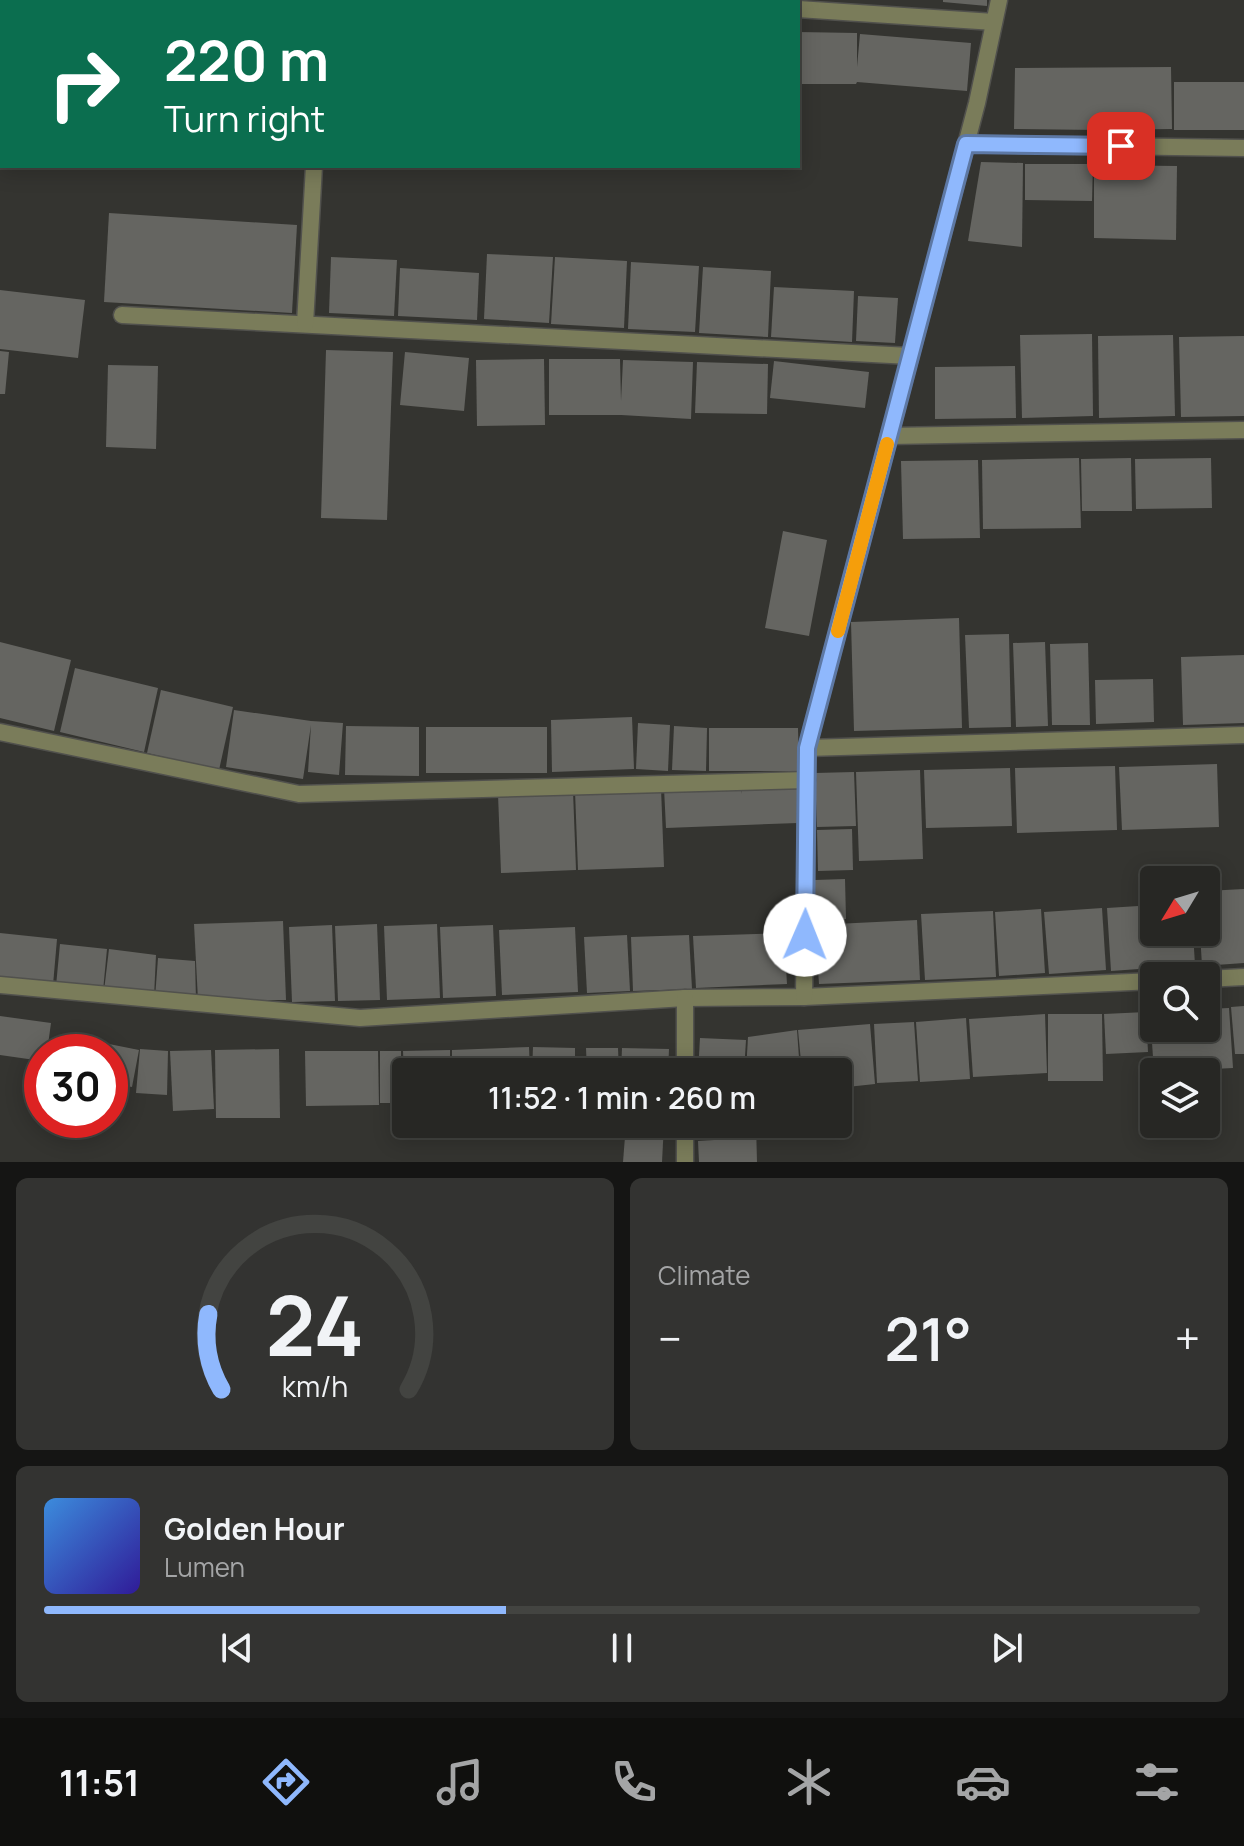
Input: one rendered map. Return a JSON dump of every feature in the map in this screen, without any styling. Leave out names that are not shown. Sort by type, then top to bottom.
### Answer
[{"type":"street","points":[[804,997],[807,748],[966,144],[999,0]]},
{"type":"street","points":[[800,9],[994,22]]},
{"type":"street","points":[[966,144],[1244,148]]},
{"type":"street","points":[[305,324],[314,168]]},
{"type":"street","points":[[122,315],[910,356]]},
{"type":"street","points":[[889,436],[1244,430]]},
{"type":"street","points":[[0,732],[299,794],[807,780]]},
{"type":"street","points":[[807,748],[1244,735]]},
{"type":"street","points":[[1220,978],[1244,977]]},
{"type":"street","points":[[0,985],[360,1018],[685,998],[804,997],[1140,982]]},
{"type":"street","points":[[685,998],[685,1058]]},
{"type":"street","points":[[685,1138],[685,1162]]},
{"type":"building","points":[[987,0],[987,6],[943,2]]},
{"type":"building","points":[[800,32],[857,33],[857,67],[860,34],[971,43],[967,91],[800,84]]},
{"type":"building","points":[[1171,67],[1172,129],[1099,130],[1099,121],[1098,130],[1014,129],[1015,68]]},
{"type":"building","points":[[1174,82],[1244,82],[1244,130],[1174,130]]},
{"type":"building","points":[[981,162],[1023,163],[1022,247],[968,241]]},
{"type":"building","points":[[1025,164],[1093,164],[1092,201],[1025,200]]},
{"type":"building","points":[[1094,165],[1177,166],[1176,240],[1094,238]]},
{"type":"building","points":[[109,213],[297,225],[292,313],[104,302]]},
{"type":"building","points":[[487,254],[553,257],[549,323],[484,319]]},
{"type":"building","points":[[331,257],[397,260],[394,316],[329,313]]},
{"type":"building","points":[[555,257],[627,261],[624,328],[551,324]]},
{"type":"building","points":[[631,262],[699,266],[695,332],[628,329]]},
{"type":"building","points":[[703,267],[771,271],[768,337],[699,333]]},
{"type":"building","points":[[400,268],[479,273],[477,320],[398,316]]},
{"type":"building","points":[[774,287],[854,291],[852,342],[771,337]]},
{"type":"building","points":[[0,290],[85,300],[78,358],[0,349]]},
{"type":"building","points":[[858,296],[898,298],[895,343],[856,341]]},
{"type":"building","points":[[1092,334],[1093,416],[1022,418],[1020,335]]},
{"type":"building","points":[[1173,335],[1175,416],[1099,418],[1098,336]]},
{"type":"building","points":[[1244,336],[1244,416],[1181,417],[1179,337]]},
{"type":"building","points":[[326,350],[393,352],[387,520],[321,518]]},
{"type":"building","points":[[0,351],[9,352],[5,394],[0,394]]},
{"type":"building","points":[[405,352],[469,358],[464,411],[400,405]]},
{"type":"building","points":[[544,359],[545,425],[477,426],[476,360]]},
{"type":"building","points":[[549,359],[620,359],[621,401],[623,360],[693,362],[691,419],[549,415]]},
{"type":"building","points":[[774,361],[869,372],[865,408],[770,398]]},
{"type":"building","points":[[697,362],[768,364],[767,414],[695,413]]},
{"type":"building","points":[[108,365],[158,366],[156,449],[106,447]]},
{"type":"building","points":[[1015,366],[1016,418],[935,419],[935,367]]},
{"type":"building","points":[[1079,458],[1081,528],[983,529],[982,460]]},
{"type":"building","points":[[1131,458],[1132,511],[1082,511],[1081,459]]},
{"type":"building","points":[[1211,458],[1212,508],[1136,509],[1135,459]]},
{"type":"building","points":[[978,460],[980,538],[903,539],[901,461]]},
{"type":"building","points":[[783,531],[827,540],[809,636],[765,628]]},
{"type":"building","points":[[959,618],[962,728],[854,731],[851,622]]},
{"type":"building","points":[[1009,634],[1011,727],[969,728],[965,635]]},
{"type":"building","points":[[0,642],[71,660],[54,731],[0,718]]},
{"type":"building","points":[[1045,642],[1048,726],[1016,727],[1013,643]]},
{"type":"building","points":[[1088,643],[1090,725],[1052,725],[1050,644]]},
{"type":"building","points":[[1244,655],[1244,723],[1183,725],[1181,657]]},
{"type":"building","points":[[75,668],[158,688],[144,752],[60,732]]},
{"type":"building","points":[[1153,679],[1154,722],[1096,724],[1095,680]]},
{"type":"building","points":[[161,690],[233,707],[219,770],[147,753]]},
{"type":"building","points":[[234,710],[343,723],[339,775],[308,772],[311,725],[303,779],[226,767]]},
{"type":"building","points":[[632,717],[634,769],[552,772],[551,720]]},
{"type":"building","points":[[638,723],[670,725],[668,771],[636,769]]},
{"type":"building","points":[[346,726],[419,727],[419,776],[345,775]]},
{"type":"building","points":[[674,726],[707,728],[706,771],[672,770]]},
{"type":"building","points":[[426,727],[547,727],[547,773],[426,773]]},
{"type":"building","points":[[709,728],[798,728],[799,771],[709,771]]},
{"type":"building","points":[[1217,764],[1219,827],[1122,830],[1119,767]]},
{"type":"building","points":[[1115,766],[1117,830],[1017,833],[1015,768]]},
{"type":"building","points":[[1010,768],[1012,826],[926,828],[924,770]]},
{"type":"building","points":[[920,770],[923,859],[859,861],[856,772]]},
{"type":"building","points":[[854,772],[856,826],[817,827],[815,773]]},
{"type":"building","points":[[741,785],[741,794],[742,785],[797,785],[798,823],[666,828],[664,788]]},
{"type":"building","points":[[661,788],[664,867],[578,870],[575,791]]},
{"type":"building","points":[[573,791],[576,870],[501,873],[498,794]]},
{"type":"building","points":[[852,829],[853,870],[818,871],[817,830]]},
{"type":"building","points":[[845,879],[846,919],[815,920],[815,880]]},
{"type":"building","points":[[1244,889],[1244,963],[1202,962],[1201,946],[1220,946],[1220,890]]},
{"type":"building","points":[[1140,906],[1140,946],[1194,946],[1195,962],[1140,962],[1140,969],[1111,971],[1107,908]]},
{"type":"building","points":[[1102,908],[1106,970],[1049,974],[1044,912]]},
{"type":"building","points":[[1041,909],[1045,973],[999,976],[995,912]]},
{"type":"building","points":[[993,911],[996,977],[925,980],[921,914]]},
{"type":"building","points":[[917,920],[920,980],[819,984],[815,925]]},
{"type":"building","points":[[283,921],[286,1000],[198,1000],[194,924]]},
{"type":"building","points":[[377,924],[380,1000],[338,1001],[335,926]]},
{"type":"building","points":[[437,924],[440,998],[387,1000],[384,926]]},
{"type":"building","points":[[332,925],[335,1001],[292,1002],[289,927]]},
{"type":"building","points":[[493,925],[496,996],[443,998],[440,927]]},
{"type":"building","points":[[575,927],[578,992],[502,995],[499,930]]},
{"type":"building","points":[[0,933],[57,939],[53,985],[0,980]]},
{"type":"building","points":[[784,933],[787,984],[696,988],[693,936]]},
{"type":"building","points":[[627,935],[630,991],[587,993],[584,937]]},
{"type":"building","points":[[689,935],[692,989],[633,991],[631,937]]},
{"type":"building","points":[[60,944],[107,949],[103,991],[56,986]]},
{"type":"building","points":[[109,949],[156,955],[154,997],[104,991]]},
{"type":"building","points":[[158,958],[195,961],[196,1000],[155,998]]},
{"type":"building","points":[[1244,1006],[1244,1054],[1235,1054],[1231,1007]]},
{"type":"building","points":[[1220,1008],[1229,1008],[1233,1068],[1220,1069],[1220,1058],[1153,1058],[1152,1042],[1220,1042]]},
{"type":"building","points":[[1140,1012],[1140,1042],[1148,1042],[1148,1052],[1106,1054],[1104,1014]]},
{"type":"building","points":[[1045,1014],[1047,1073],[973,1077],[969,1019]]},
{"type":"building","points":[[1048,1014],[1102,1014],[1103,1081],[1048,1081]]},
{"type":"building","points":[[0,1016],[51,1023],[49,1034],[24,1034],[24,1058],[0,1055]]},
{"type":"building","points":[[966,1018],[970,1079],[920,1082],[916,1022]]},
{"type":"building","points":[[914,1022],[918,1081],[877,1083],[874,1024]]},
{"type":"building","points":[[870,1024],[875,1084],[852,1086],[852,1058],[801,1058],[798,1030]]},
{"type":"building","points":[[797,1030],[799,1058],[747,1058],[748,1037]]},
{"type":"building","points":[[700,1038],[746,1040],[745,1058],[699,1058]]},
{"type":"building","points":[[529,1047],[529,1058],[452,1058],[452,1050]]},
{"type":"building","points":[[533,1047],[575,1048],[575,1058],[533,1058]]},
{"type":"building","points":[[128,1048],[139,1050],[132,1087],[128,1086]]},
{"type":"building","points":[[586,1048],[618,1048],[618,1058],[586,1058]]},
{"type":"building","points":[[622,1048],[669,1049],[669,1058],[622,1058]]},
{"type":"building","points":[[140,1049],[168,1051],[167,1095],[136,1093]]},
{"type":"building","points":[[279,1049],[280,1118],[216,1118],[215,1050]]},
{"type":"building","points":[[211,1050],[214,1109],[173,1111],[170,1051]]},
{"type":"building","points":[[450,1050],[450,1058],[403,1058],[403,1051]]},
{"type":"building","points":[[305,1051],[378,1051],[379,1105],[306,1106]]},
{"type":"building","points":[[380,1051],[401,1051],[401,1058],[392,1058],[392,1103],[380,1103]]},
{"type":"building","points":[[625,1138],[663,1138],[662,1162],[623,1162]]},
{"type":"building","points":[[756,1138],[757,1162],[699,1162],[698,1141],[731,1139],[698,1139]]},
{"type":"slow traffic","points":[[838,631],[887,444]]},
{"type":"route","points":[[805,935],[807,748],[966,144],[1121,146]]}]
